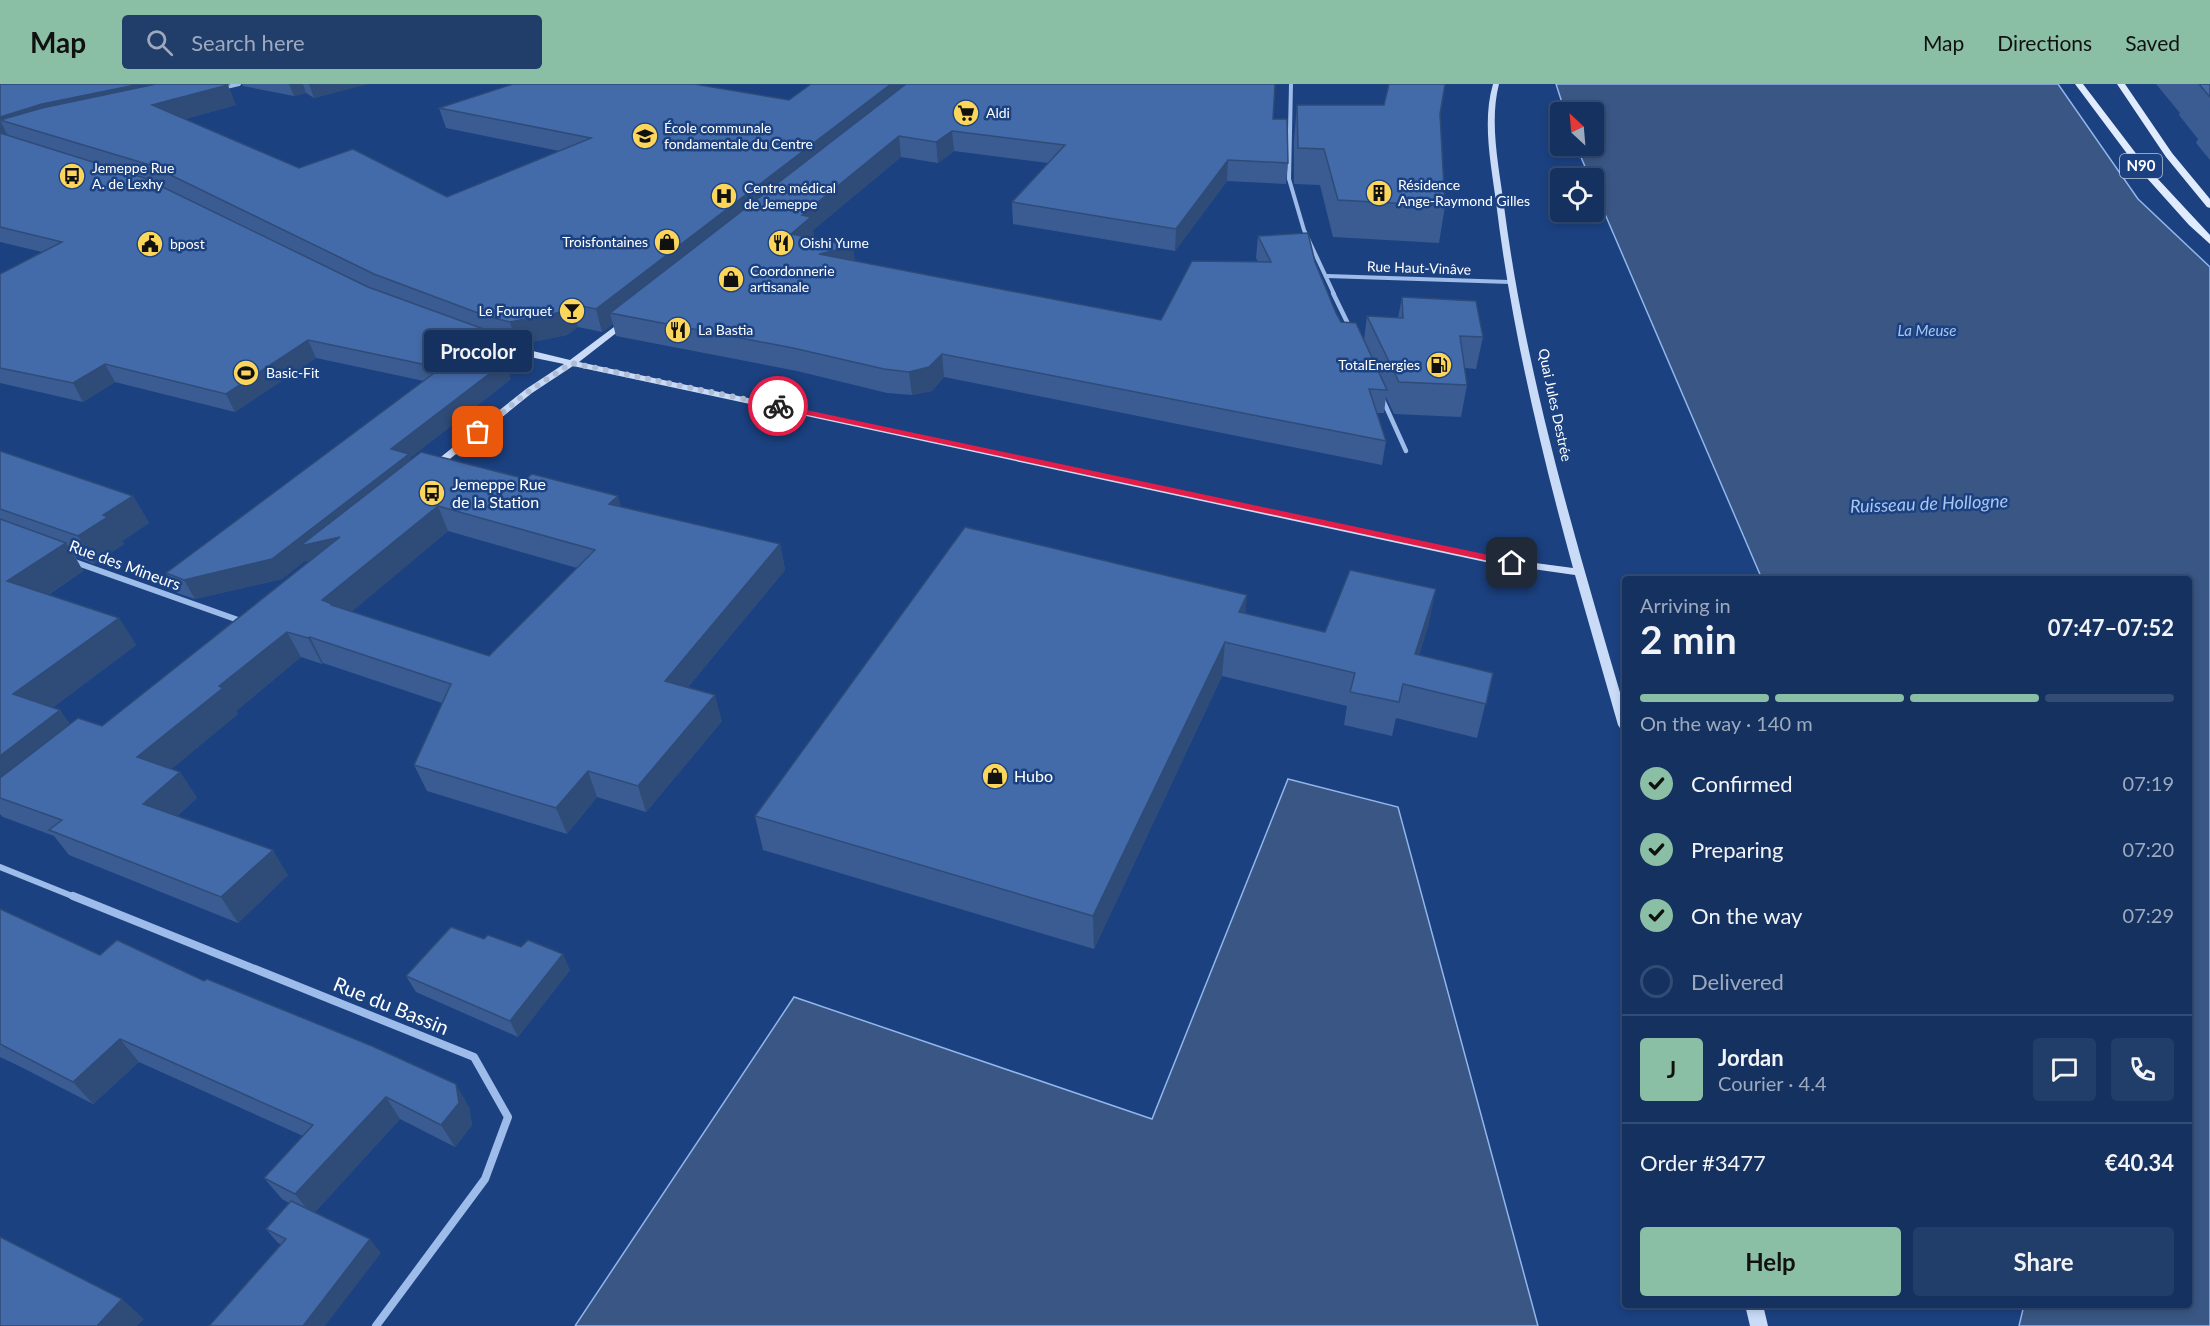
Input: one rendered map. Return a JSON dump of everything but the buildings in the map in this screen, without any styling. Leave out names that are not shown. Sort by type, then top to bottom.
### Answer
[{"type":"main road","name":"N90","points":[[2079,84],[2101,116],[2148,174],[2210,241]]},
{"type":"main road","name":"N90","points":[[2121,84],[2169,155],[2210,205]]},
{"type":"street","points":[[217,89],[239,84]]},
{"type":"street","points":[[1292,84],[1289,179],[1304,230],[1351,331]]},
{"type":"street","name":"Quai Jules Destrée","points":[[1496,84],[1493,127],[1501,218],[1510,282],[1551,470],[1622,718]]},
{"type":"street","name":"Rue Haut-Vinâve","points":[[1327,276],[1510,282]]},
{"type":"street","points":[[427,472],[529,391],[572,363],[634,314]]},
{"type":"street","points":[[468,335],[528,354],[1490,560],[1580,572]]},
{"type":"street","points":[[1378,389],[1406,451]]},
{"type":"street","name":"Rue des Mineurs","points":[[68,560],[241,621]]},
{"type":"street","name":"Rue du Bassin","points":[[0,867],[474,1057],[508,1117],[484,1179],[376,1326]]},
{"type":"street","points":[[1755,1308],[1759,1326]]},
{"type":"water","name":"La Meuse","points":[[1556,84],[2058,84],[2138,199],[2210,267],[2210,1326],[2019,1326],[2023,1308],[2192,1308],[2192,576],[1761,576],[1604,212],[1604,168],[1586,168],[1580,156],[1604,156],[1604,102],[1562,102]]},
{"type":"water","points":[[1288,779],[1398,807],[1538,1326],[575,1326],[794,997],[1152,1119]]},
{"type":"way so far","points":[[478,432],[529,391],[572,363],[778,406]]},
{"type":"place","name":"Aldi","points":[[966,113]]},
{"type":"place","name":"École communale fondamentale du Centre","points":[[645,136]]},
{"type":"place","name":"Jemeppe Rue A. de Lexhy","points":[[72,176]]},
{"type":"place","name":"Résidence Ange-Raymond Gilles","points":[[1379,193]]},
{"type":"place","name":"Centre médical de Jemeppe","points":[[724,196]]},
{"type":"place","name":"Troisfontaines","points":[[667,242]]},
{"type":"place","name":"Oishi Yume","points":[[781,243]]},
{"type":"place","name":"bpost","points":[[150,244]]},
{"type":"place","name":"Coordonnerie artisanale","points":[[731,279]]},
{"type":"place","name":"Le Fourquet","points":[[572,311]]},
{"type":"place","name":"La Bastia","points":[[678,330]]},
{"type":"place","name":"TotalEnergies","points":[[1439,365]]},
{"type":"place","name":"Basic-Fit","points":[[246,373]]},
{"type":"place","name":"Procolor","points":[[478,432]]},
{"type":"place","name":"Jemeppe Rue de la Station","points":[[432,493]]},
{"type":"place","name":"Hubo","points":[[995,776]]},
{"type":"route","points":[[778,406],[1512,563]]},
{"type":"water label","name":"Ruisseau de Hollogne","points":[[1929,504]]}]
